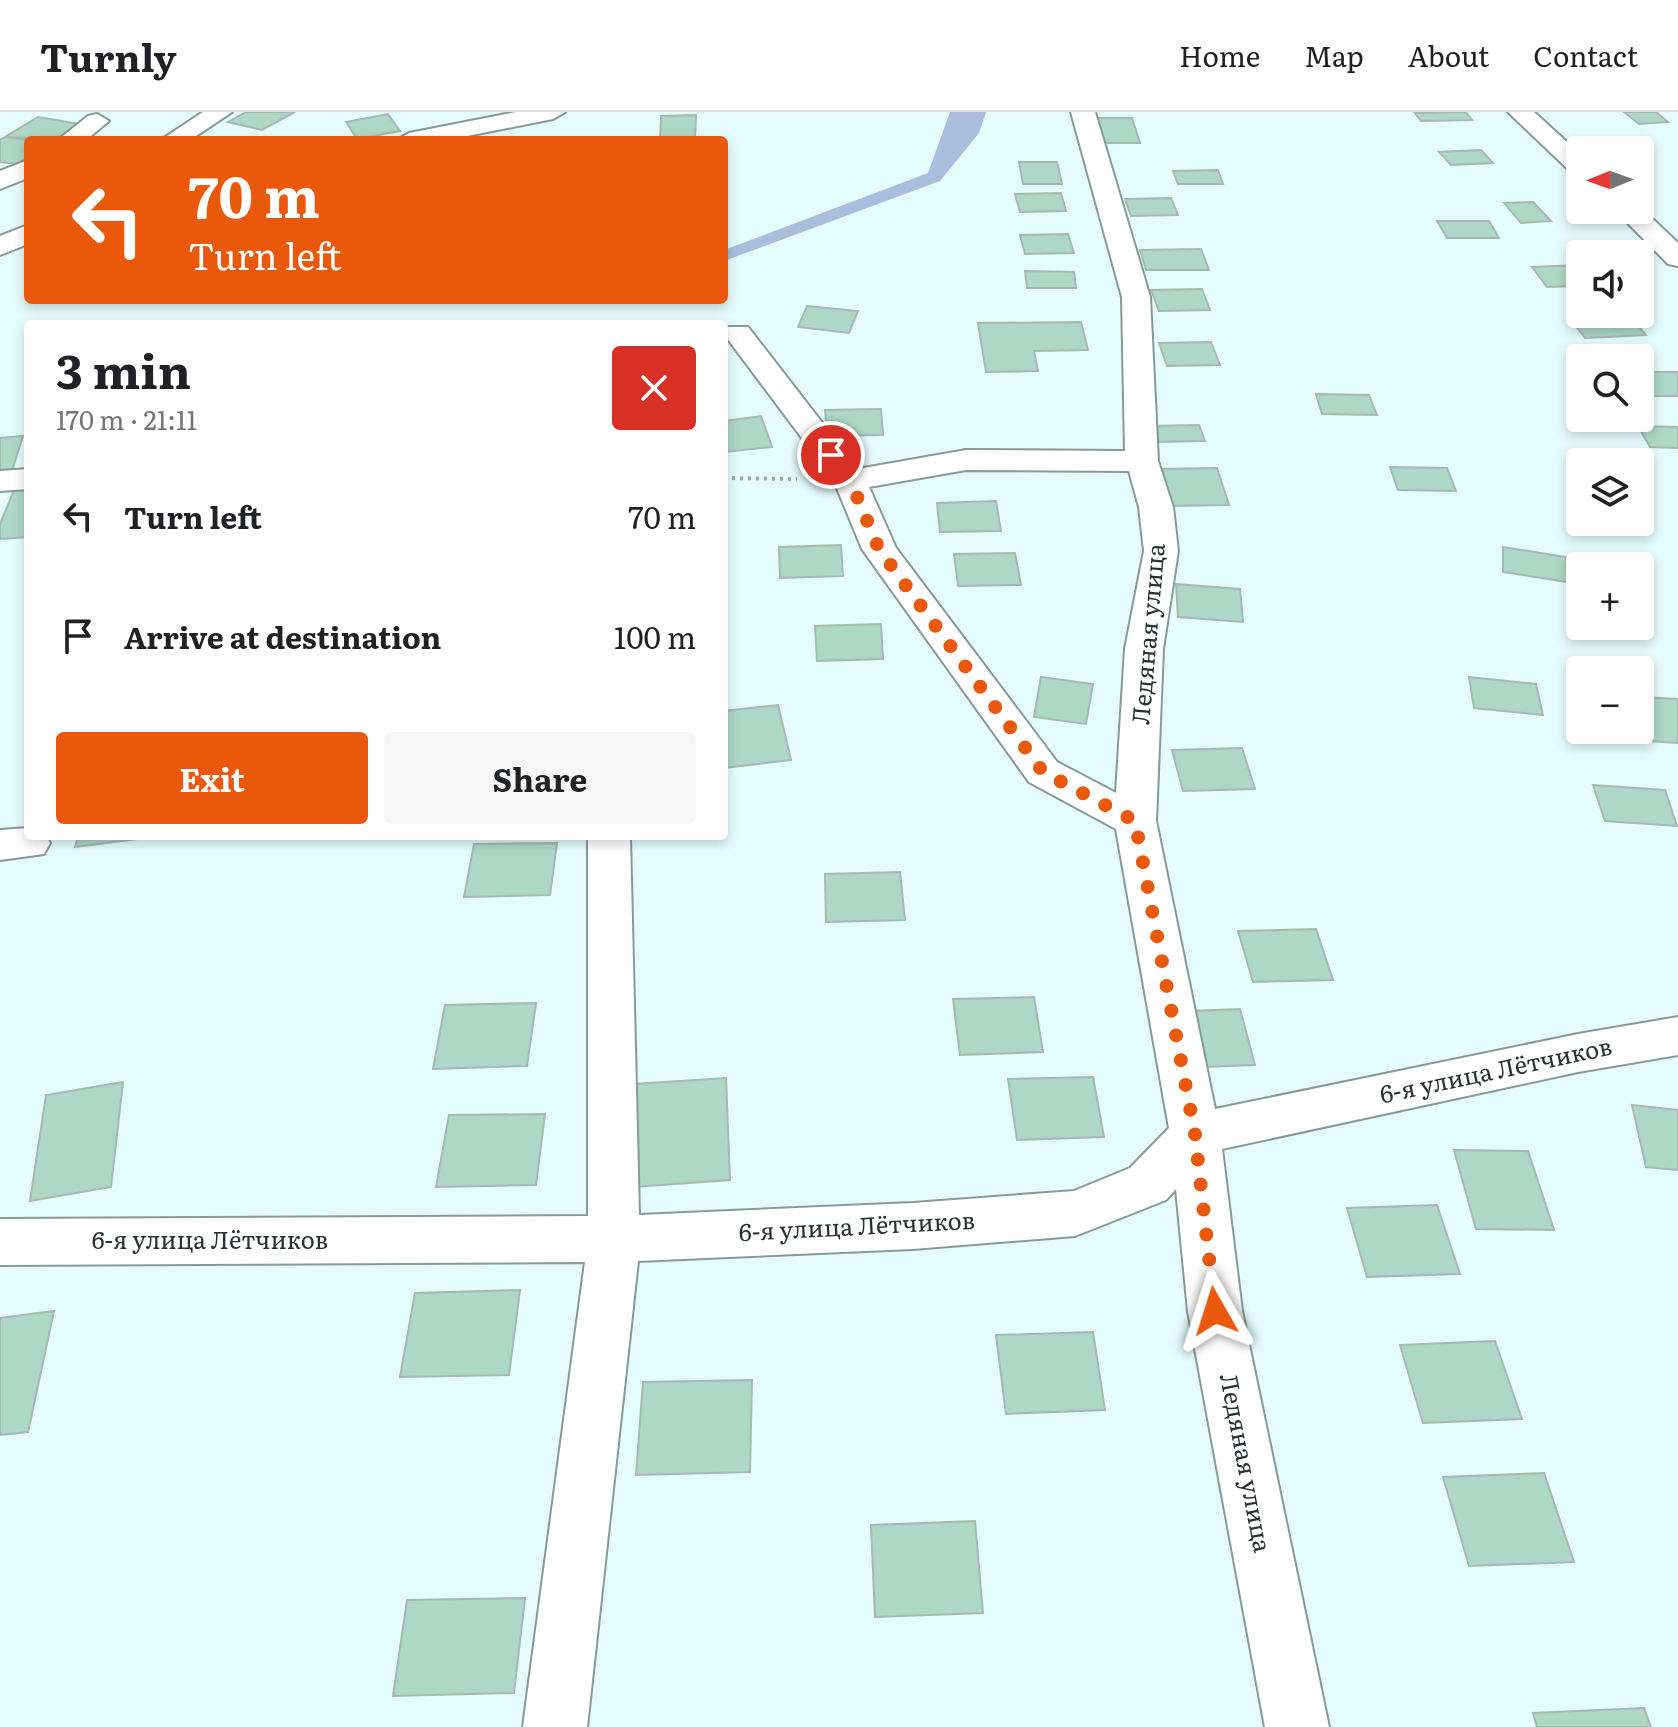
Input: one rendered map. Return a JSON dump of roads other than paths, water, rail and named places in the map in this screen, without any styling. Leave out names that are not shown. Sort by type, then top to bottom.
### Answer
[{"type":"street","points":[[180,136],[220,112]]},
{"type":"street","name":"Ледяная улица","points":[[1083,112],[1136,297],[1142,461],[1156,507],[1161,551],[1144,649],[1135,821],[1195,1134],[1215,1311],[1297,1727]]},
{"type":"street","points":[[1520,112],[1566,154]]},
{"type":"street","points":[[436,136],[566,117]]},
{"type":"street","points":[[76,136],[97,121]]},
{"type":"street","points":[[0,181],[24,170]]},
{"type":"street","points":[[1643,224],[1678,258]]},
{"type":"street","points":[[0,247],[24,235]]},
{"type":"street","points":[[738,333],[850,480],[879,549],[1043,772],[1135,821]]},
{"type":"street","points":[[850,480],[966,460],[1142,461]]},
{"type":"street","points":[[0,481],[24,479]]},
{"type":"street","points":[[555,1727],[614,1239],[609,840]]},
{"type":"street","name":"6-я улица Лётчиков","points":[[0,1242],[614,1239],[913,1226],[1075,1213],[1148,1184],[1195,1134],[1578,1053],[1678,1036]]},
{"type":"water","points":[[950,112],[986,112],[979,133],[940,181],[728,260],[728,248],[928,173]]}]
